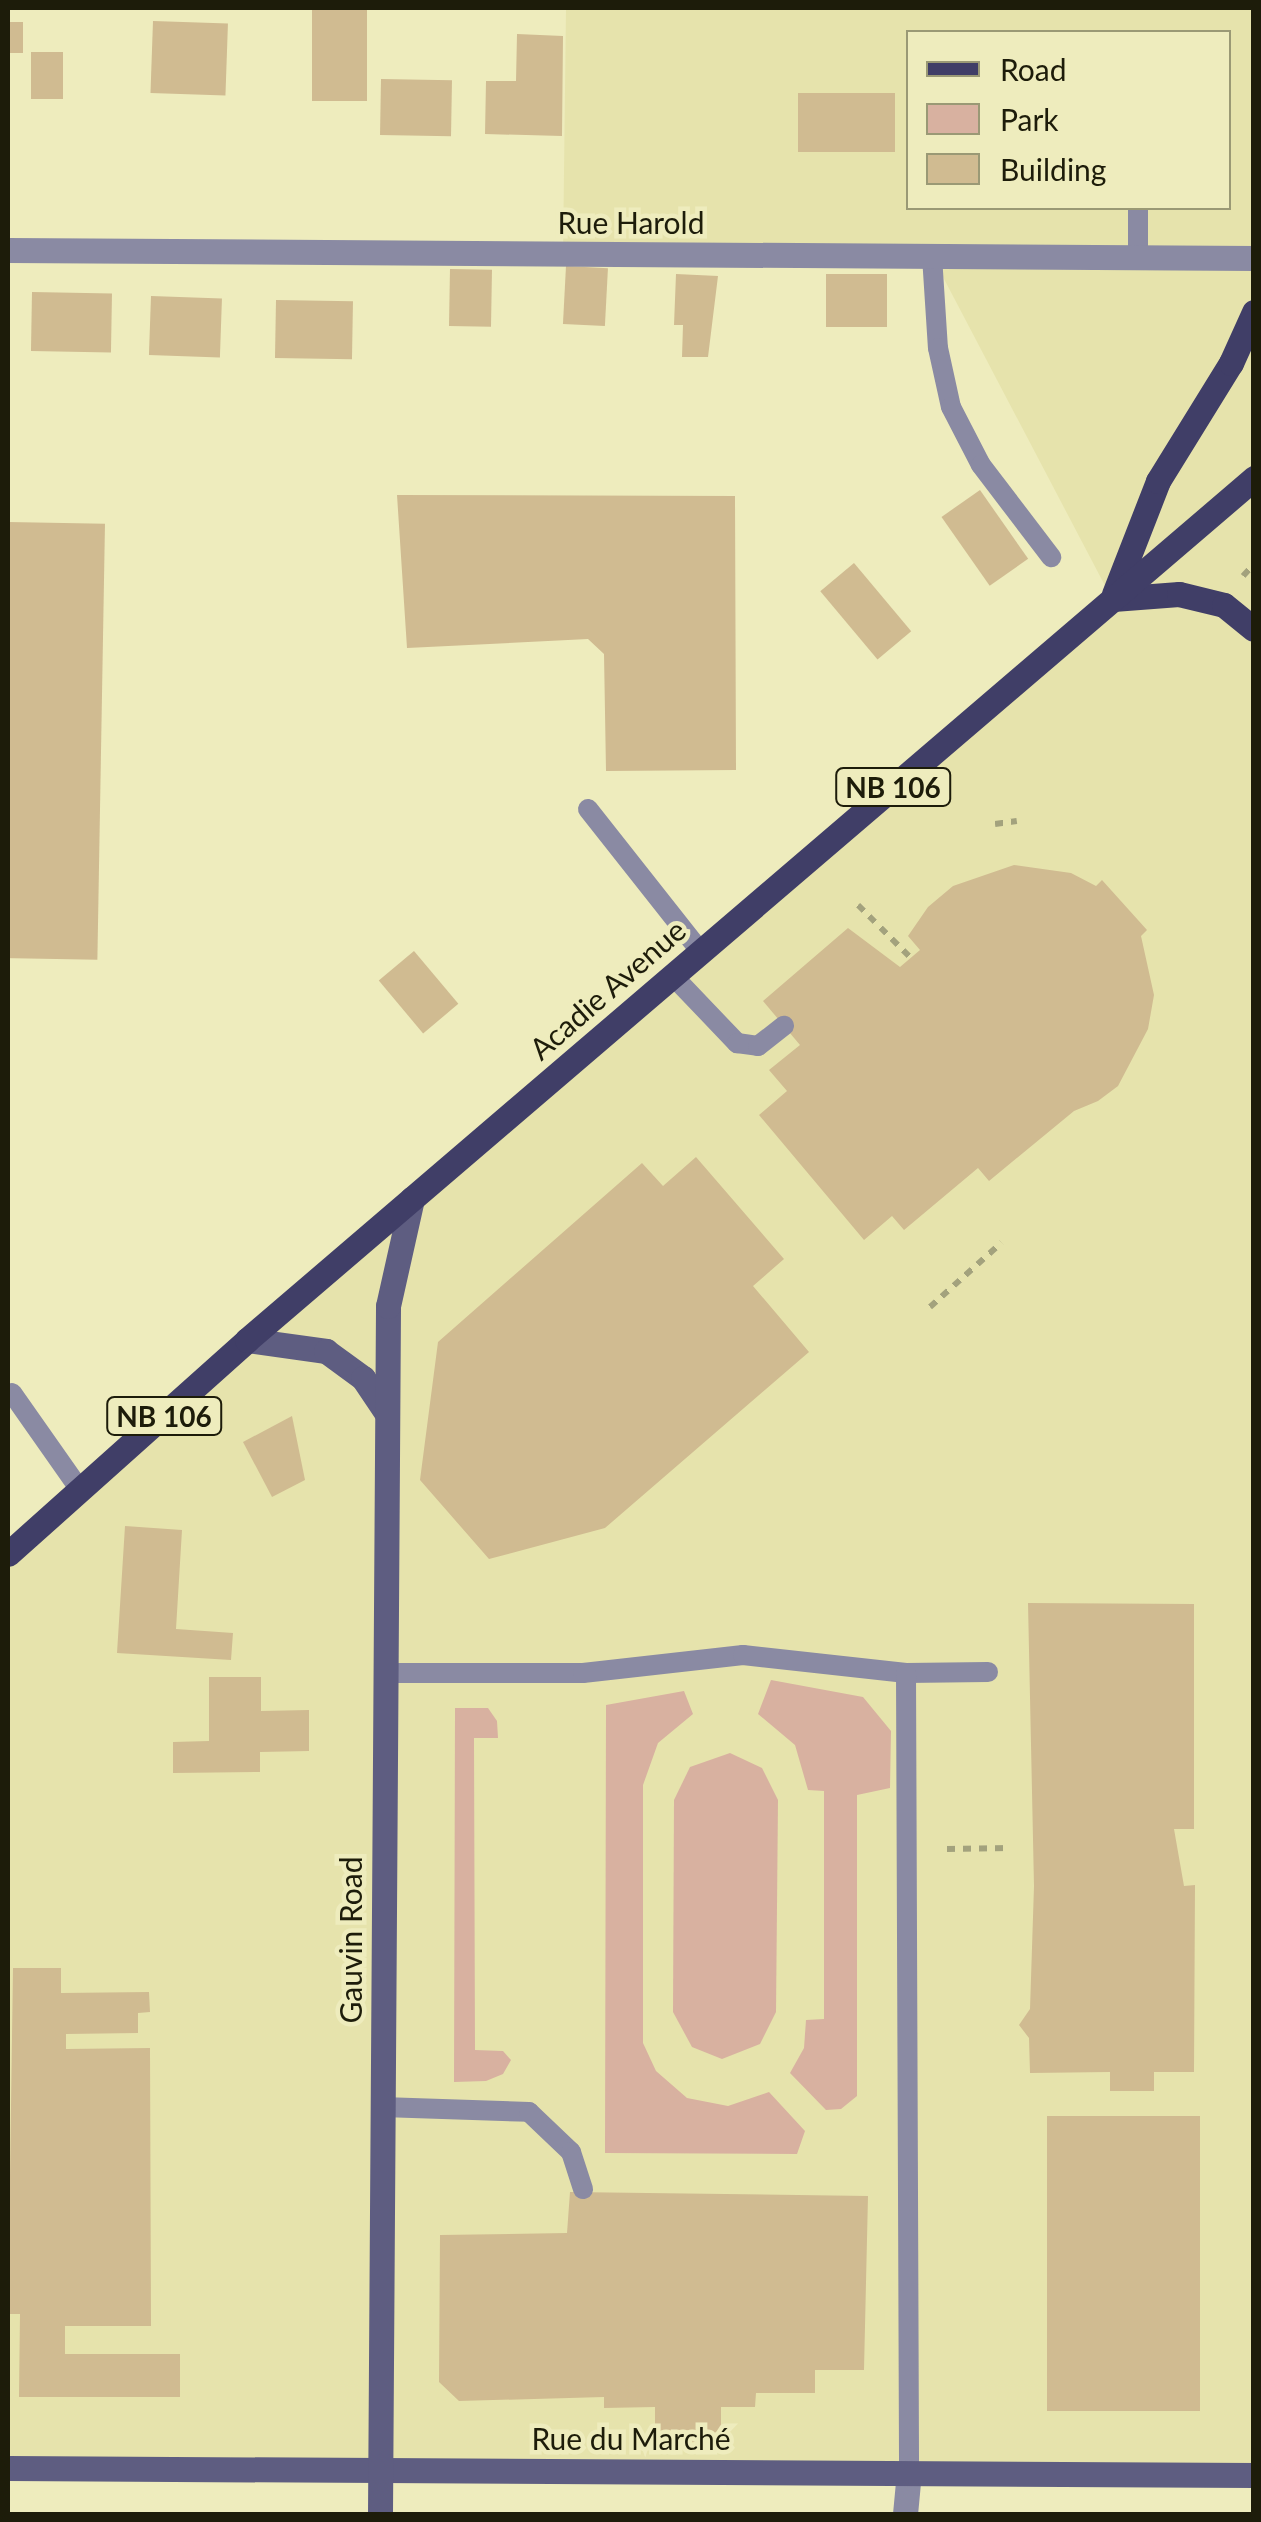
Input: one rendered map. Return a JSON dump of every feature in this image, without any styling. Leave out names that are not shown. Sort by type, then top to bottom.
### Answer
[{"type":"main road","points":[[1254,312],[1231,363],[1158,481],[1112,599],[1179,594],[1224,604],[1254,629]]},
{"type":"main road","name":"Acadie Avenue","points":[[8,1554],[247,1340],[1254,478]]},
{"type":"street","name":"Rue Harold","points":[[8,250],[1254,258]]},
{"type":"street","name":"Gauvin Road","points":[[380,2514],[385,1411],[388,1306],[412,1199]]},
{"type":"street","points":[[247,1340],[326,1351],[363,1378],[385,1411]]},
{"type":"street","name":"Rue du Marché","points":[[8,2468],[1254,2474]]},
{"type":"street","points":[[906,2514],[908,2472]]},
{"type":"lane","points":[[1138,210],[1138,257]]},
{"type":"lane","points":[[932,256],[938,348],[951,407],[981,465],[1051,556]]},
{"type":"lane","points":[[588,809],[701,952]]},
{"type":"lane","points":[[673,976],[737,1043],[758,1046],[784,1026]]},
{"type":"lane","points":[[12,1393],[81,1491]]},
{"type":"lane","points":[[384,1674],[583,1673],[743,1655],[906,1674],[988,1672]]},
{"type":"lane","points":[[906,1674],[908,2472]]},
{"type":"lane","points":[[382,2107],[528,2112],[578,2161],[583,2189]]},
{"type":"path","points":[[996,824],[1016,821]]},
{"type":"path","points":[[858,905],[910,958]]},
{"type":"path","points":[[930,1307],[1001,1243]]},
{"type":"path","points":[[947,1849],[1010,1848]]},
{"type":"shaded area","points":[[566,8],[1253,8],[1253,2475],[8,2468],[8,1554],[1112,599],[932,256],[563,254]]},
{"type":"green space","points":[[771,1680],[863,1697],[891,1731],[890,1788],[857,1795],[857,2096],[841,2109],[826,2110],[790,2073],[804,2048],[806,2020],[824,2019],[824,1791],[808,1790],[795,1745],[758,1714]]},
{"type":"green space","points":[[684,1691],[693,1714],[658,1743],[643,1785],[643,2043],[656,2071],[687,2098],[728,2106],[769,2092],[805,2131],[797,2154],[605,2153],[606,1705]]},
{"type":"green space","points":[[455,1708],[488,1708],[497,1721],[498,1738],[474,1738],[475,2050],[503,2051],[511,2060],[503,2074],[486,2081],[454,2082]]},
{"type":"green space","points":[[730,1753],[762,1768],[778,1800],[776,2012],[760,2044],[722,2059],[692,2047],[673,2012],[674,1800],[690,1767]]},
{"type":"building","points":[[312,8],[367,8],[367,101],[312,101]]},
{"type":"building","points":[[153,21],[228,24],[225,96],[150,93]]},
{"type":"building","points":[[8,22],[23,22],[23,53],[8,53]]},
{"type":"building","points":[[517,34],[563,36],[562,136],[485,134],[486,81],[516,81]]},
{"type":"building","points":[[31,52],[63,52],[63,99],[31,99]]},
{"type":"building","points":[[381,79],[452,80],[451,136],[380,135]]},
{"type":"building","points":[[798,93],[895,93],[895,152],[798,152]]},
{"type":"building","points":[[566,266],[608,268],[605,326],[563,324]]},
{"type":"building","points":[[450,269],[492,270],[491,327],[449,326]]},
{"type":"building","points":[[676,274],[718,276],[708,357],[682,357],[683,325],[674,325]]},
{"type":"building","points":[[826,274],[887,274],[887,327],[826,327]]},
{"type":"building","points":[[32,292],[112,293],[111,352],[31,351]]},
{"type":"building","points":[[151,296],[222,298],[220,357],[149,355]]},
{"type":"building","points":[[276,300],[353,301],[352,359],[275,358]]},
{"type":"building","points":[[980,490],[1028,559],[990,586],[941,517]]},
{"type":"building","points":[[397,495],[735,496],[736,770],[606,771],[604,654],[588,639],[407,648]]},
{"type":"building","points":[[8,522],[105,524],[97,960],[8,958]]},
{"type":"building","points":[[854,563],[911,631],[878,659],[820,591]]},
{"type":"building","points":[[1014,865],[1071,873],[1096,886],[1102,880],[1147,930],[1141,936],[1154,995],[1148,1029],[1118,1086],[1098,1101],[1074,1111],[989,1181],[978,1168],[904,1230],[892,1216],[864,1240],[759,1115],[787,1091],[769,1070],[800,1045],[763,1001],[848,928],[900,967],[920,950],[908,936],[928,907],[953,886]]},
{"type":"building","points":[[414,951],[458,1004],[423,1033],[379,981]]},
{"type":"building","points":[[696,1157],[784,1259],[753,1286],[809,1352],[605,1528],[489,1559],[420,1480],[438,1342],[642,1163],[663,1186]]},
{"type":"building","points":[[292,1416],[305,1480],[272,1497],[243,1442]]},
{"type":"building","points":[[125,1526],[182,1530],[176,1629],[233,1633],[231,1660],[117,1653]]},
{"type":"building","points":[[1028,1603],[1194,1604],[1194,1829],[1174,1829],[1184,1886],[1195,1885],[1194,2072],[1154,2072],[1154,2091],[1110,2091],[1110,2072],[1030,2073],[1029,2038],[1019,2025],[1030,2009],[1034,1886]]},
{"type":"building","points":[[209,1677],[261,1677],[261,1711],[309,1710],[309,1751],[260,1752],[260,1772],[173,1773],[173,1742],[209,1741]]},
{"type":"building","points":[[13,1968],[61,1968],[61,1993],[149,1992],[150,2012],[138,2013],[138,2033],[66,2034],[66,2049],[150,2048],[151,2326],[65,2326],[65,2354],[180,2354],[180,2397],[19,2397],[20,2314],[8,2314]]},
{"type":"building","points":[[1047,2116],[1200,2116],[1200,2411],[1047,2411]]},
{"type":"building","points":[[570,2192],[868,2196],[864,2370],[815,2370],[815,2393],[756,2393],[755,2407],[721,2407],[721,2442],[655,2442],[655,2407],[604,2408],[604,2397],[459,2401],[439,2382],[440,2235],[567,2233]]}]
